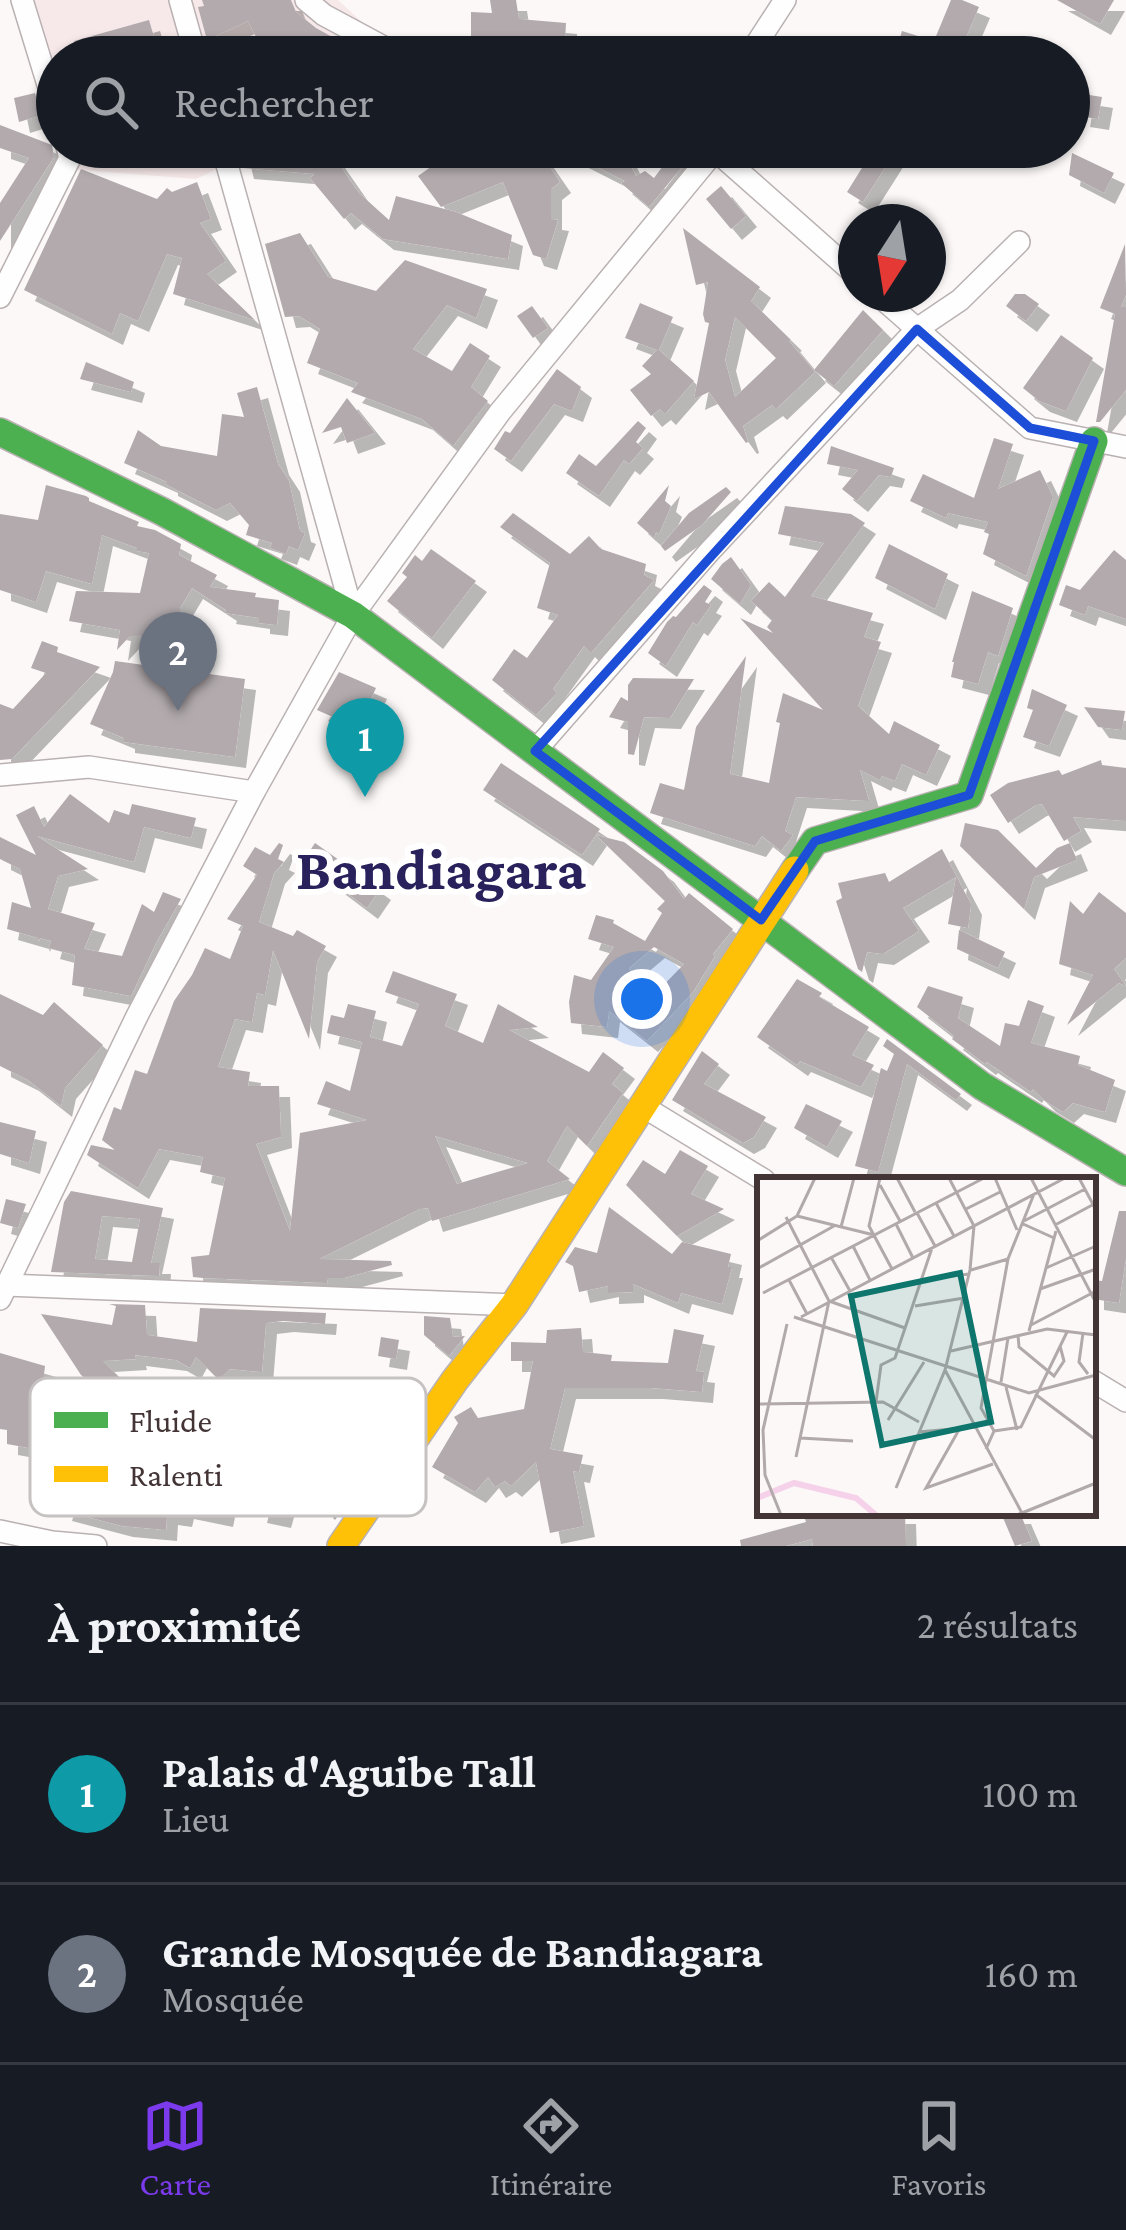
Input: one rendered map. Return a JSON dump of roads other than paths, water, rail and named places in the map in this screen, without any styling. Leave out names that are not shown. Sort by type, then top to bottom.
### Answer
[{"type":"street","points":[[22,0],[36,46]]},
{"type":"street","points":[[180,0],[190,36]]},
{"type":"street","points":[[762,36],[785,0]]},
{"type":"street","points":[[320,5],[368,36]]},
{"type":"street","points":[[0,297],[65,168]]},
{"type":"street","points":[[228,168],[352,615]]},
{"type":"street","points":[[514,1305],[3,1292],[138,1014],[352,615],[500,412],[703,168]]},
{"type":"street","points":[[738,168],[838,259]]},
{"type":"street","points":[[535,751],[709,552],[916,329],[960,301],[1018,242]]},
{"type":"street","points":[[897,312],[1030,428],[1126,447]]},
{"type":"street","points":[[0,432],[160,511],[352,615],[982,1086],[1126,1172]]},
{"type":"street","points":[[426,1422],[514,1305],[815,841],[969,795],[1094,441]]},
{"type":"street","points":[[0,775],[89,767],[254,792]]},
{"type":"street","points":[[644,1107],[759,1177]]},
{"type":"street","points":[[1096,1383],[1126,1402]]},
{"type":"street","points":[[341,1546],[362,1516]]},
{"type":"street","points":[[0,1531],[96,1546]]},
{"type":"place","name":"Grande Mosquée de Bandiagara","points":[[178,711]]},
{"type":"place","name":"Palais d'Aguibe Tall","points":[[365,797]]},
{"type":"district","name":"Bandiagara","points":[[441,868]]}]
